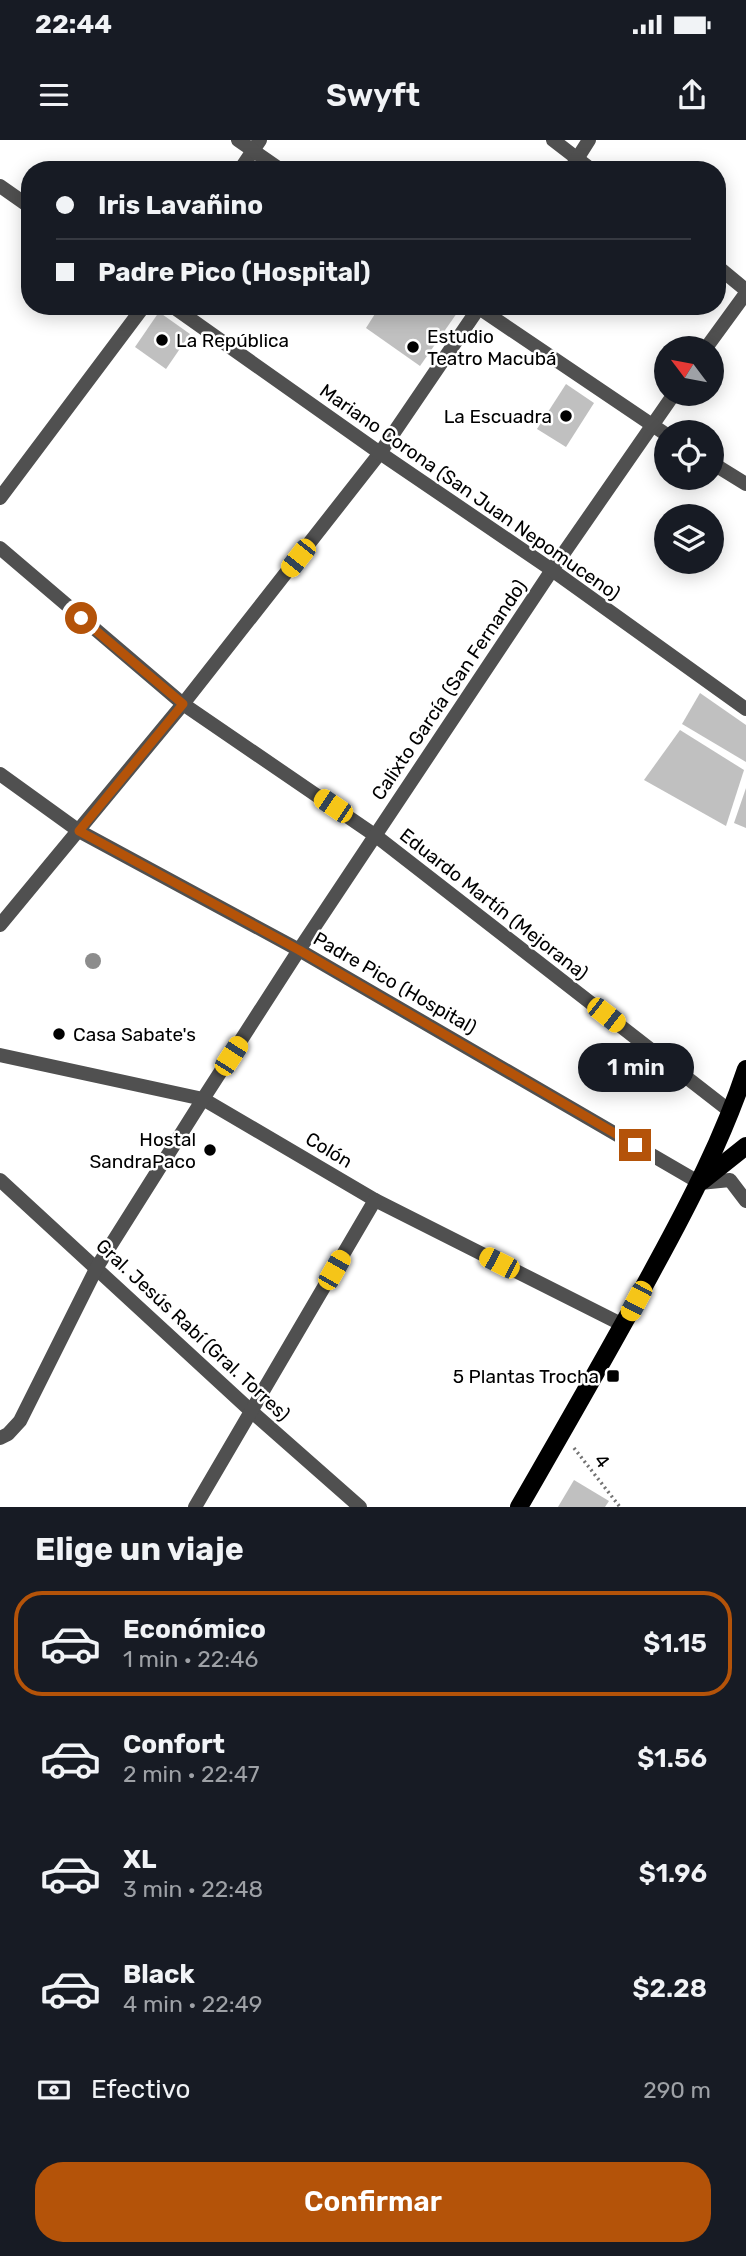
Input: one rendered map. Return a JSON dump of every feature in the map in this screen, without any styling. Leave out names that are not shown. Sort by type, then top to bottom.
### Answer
[{"type":"main road","points":[[519,1507],[700,1183],[731,1112],[746,1069]]},
{"type":"main road","points":[[700,1183],[746,1146]]},
{"type":"street","points":[[238,140],[257,145],[272,161]]},
{"type":"street","points":[[553,140],[571,161]]},
{"type":"street","points":[[576,161],[589,140]]},
{"type":"street","points":[[246,161],[257,145]]},
{"type":"street","points":[[0,186],[21,201]]},
{"type":"street","points":[[714,336],[746,291],[726,274]]},
{"type":"street","points":[[0,498],[137,315]]},
{"type":"street","name":"Mariano Corona (San Juan Nepomuceno)","points":[[185,315],[552,570],[746,709]]},
{"type":"street","points":[[0,925],[183,704],[380,453],[473,315]]},
{"type":"street","points":[[490,315],[652,425]]},
{"type":"street","name":"Calixto García (San Fernando)","points":[[0,1438],[8,1434],[20,1421],[97,1268],[299,950],[552,570],[665,406]]},
{"type":"street","points":[[724,470],[746,484]]},
{"type":"street","name":"Eduardo Martín (Mejorana)","points":[[0,548],[183,704],[376,836],[731,1112]]},
{"type":"street","name":"Padre Pico (Hospital)","points":[[0,774],[79,831],[299,950],[700,1183]]},
{"type":"street","name":"Colón","points":[[0,1055],[204,1099],[375,1200],[623,1325]]},
{"type":"street","name":"Gral. Jesús Rabí (Gral. Torres)","points":[[0,1180],[251,1411],[360,1507]]},
{"type":"street","points":[[700,1183],[730,1180],[746,1201]]},
{"type":"street","points":[[195,1507],[375,1200]]},
{"type":"path","name":"4","points":[[562,1432],[620,1507]]},
{"type":"building","name":"La República","points":[[157,315],[163,315],[190,334],[166,369],[135,347]]},
{"type":"building","name":"Estudio Teatro Macubá","points":[[374,315],[456,315],[420,366],[366,328]]},
{"type":"building","name":"La Escuadra","points":[[566,384],[594,403],[566,447],[537,429]]},
{"type":"building","points":[[700,693],[746,725],[746,762],[682,724]]},
{"type":"building","points":[[680,730],[744,770],[726,826],[644,780]]},
{"type":"building","points":[[746,788],[746,828],[734,823]]},
{"type":"building","points":[[574,1480],[609,1501],[605,1507],[558,1507]]},
{"type":"place","name":"La República","points":[[162,340]]},
{"type":"place","name":"Estudio Teatro Macubá","points":[[413,347]]},
{"type":"place","name":"La Escuadra","points":[[566,416]]},
{"type":"place","name":"Casa Sabate's","points":[[59,1034]]},
{"type":"place","name":"Hostal SandraPaco","points":[[210,1150]]},
{"type":"place","name":"5 Plantas Trocha","points":[[613,1376]]},
{"type":"route","points":[[81,618],[183,704],[79,831],[299,950],[635,1145]]}]
